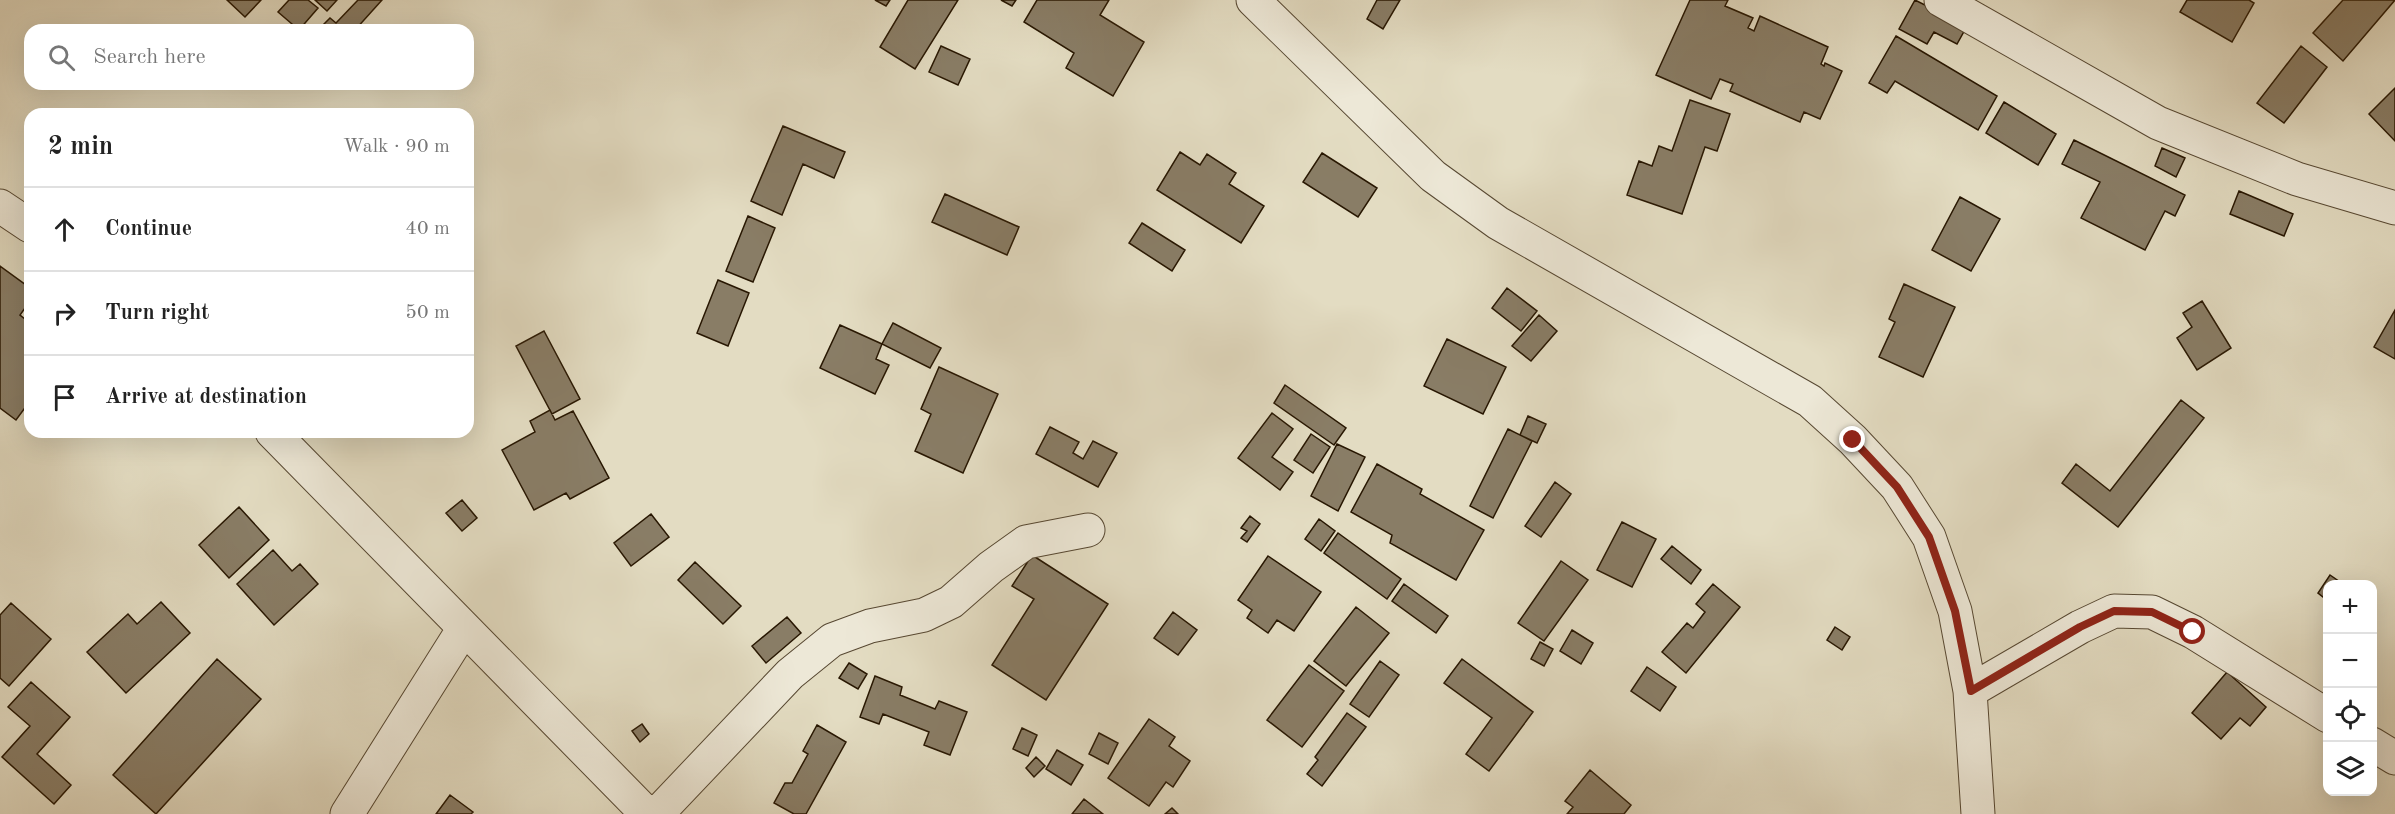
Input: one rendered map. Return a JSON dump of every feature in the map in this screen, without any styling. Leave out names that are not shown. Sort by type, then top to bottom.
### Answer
[{"type":"street","points":[[1941,0],[2158,123],[2297,179],[2395,208]]},
{"type":"street","points":[[1266,5],[1433,176],[1467,202],[1498,223],[1810,401],[1853,440],[1897,487],[1929,537],[1955,611],[1971,691],[1978,814]]},
{"type":"street","points":[[0,206],[24,222]]},
{"type":"street","points":[[278,438],[647,814]]},
{"type":"street","points":[[657,814],[790,674],[832,640],[870,626],[924,615],[951,602],[991,567],[1026,542],[1088,530]]},
{"type":"street","points":[[1971,691],[2080,627],[2114,611],[2152,612],[2193,632],[2323,713]]},
{"type":"street","points":[[347,814],[464,628]]},
{"type":"street","points":[[2377,747],[2395,758]]},
{"type":"building","points":[[227,0],[261,0],[245,17]]},
{"type":"building","points":[[289,0],[308,0],[318,8],[304,24],[292,24],[278,12]]},
{"type":"building","points":[[315,0],[337,0],[327,11]]},
{"type":"building","points":[[358,0],[382,0],[360,24],[324,24],[330,18],[336,23]]},
{"type":"building","points":[[875,0],[890,0],[886,6]]},
{"type":"building","points":[[908,0],[958,0],[915,69],[880,47]]},
{"type":"building","points":[[1001,0],[1016,0],[1012,6]]},
{"type":"building","points":[[1037,0],[1109,0],[1100,15],[1144,42],[1113,96],[1066,68],[1074,53],[1024,22]]},
{"type":"building","points":[[1377,0],[1400,0],[1383,29],[1367,19]]},
{"type":"building","points":[[1690,0],[1728,0],[1725,6],[1753,18],[1748,28],[1754,31],[1760,16],[1828,47],[1821,64],[1824,66],[1825,63],[1842,71],[1820,119],[1804,112],[1800,122],[1730,91],[1733,84],[1720,79],[1711,99],[1656,75]]},
{"type":"building","points":[[1915,0],[1967,26],[1957,44],[1934,32],[1927,44],[1899,29]]},
{"type":"building","points":[[2187,0],[2249,0],[2254,3],[2232,42],[2180,12]]},
{"type":"building","points":[[2343,0],[2395,0],[2343,61],[2313,33]]},
{"type":"building","points":[[1896,36],[1997,96],[1978,130],[1895,81],[1887,93],[1869,83]]},
{"type":"building","points":[[941,46],[970,59],[958,85],[929,72]]},
{"type":"building","points":[[2301,46],[2327,67],[2284,123],[2257,103]]},
{"type":"building","points":[[2395,88],[2395,141],[2369,114]]},
{"type":"building","points":[[1690,100],[1730,114],[1717,151],[1705,147],[1682,214],[1627,195],[1639,161],[1652,166],[1659,146],[1672,151]]},
{"type":"building","points":[[2004,102],[2056,134],[2038,165],[1986,133]]},
{"type":"building","points":[[783,126],[845,152],[834,178],[803,164],[782,215],[751,201]]},
{"type":"building","points":[[2074,140],[2185,195],[2175,216],[2165,211],[2145,250],[2081,218],[2100,182],[2062,164]]},
{"type":"building","points":[[2162,148],[2185,158],[2176,177],[2155,166]]},
{"type":"building","points":[[1180,152],[1200,165],[1207,154],[1236,173],[1229,184],[1264,206],[1241,243],[1157,190]]},
{"type":"building","points":[[1322,153],[1377,188],[1358,217],[1303,182]]},
{"type":"building","points":[[2239,191],[2293,214],[2284,236],[2230,214]]},
{"type":"building","points":[[945,194],[1019,227],[1007,255],[932,222]]},
{"type":"building","points":[[1960,197],[2000,219],[1971,271],[1932,250]]},
{"type":"building","points":[[748,216],[775,228],[753,282],[726,271]]},
{"type":"building","points":[[1142,223],[1185,250],[1172,271],[1129,243]]},
{"type":"building","points":[[0,266],[24,284],[24,309],[20,315],[24,318],[24,409],[16,420],[0,408]]},
{"type":"building","points":[[718,280],[749,293],[728,346],[697,333]]},
{"type":"building","points":[[1904,284],[1955,307],[1923,377],[1879,357],[1895,322],[1889,319]]},
{"type":"building","points":[[1507,288],[1537,311],[1521,331],[1492,308]]},
{"type":"building","points":[[2202,301],[2231,348],[2197,370],[2177,338],[2192,327],[2183,313]]},
{"type":"building","points":[[2395,310],[2395,359],[2374,347]]},
{"type":"building","points":[[1539,315],[1557,331],[1531,361],[1512,346]]},
{"type":"building","points":[[893,323],[941,348],[930,368],[882,344]]},
{"type":"building","points":[[840,325],[882,344],[876,359],[889,365],[875,394],[820,368]]},
{"type":"building","points":[[544,331],[580,399],[552,414],[516,346]]},
{"type":"building","points":[[1447,339],[1506,367],[1483,414],[1424,386]]},
{"type":"building","points":[[939,367],[998,394],[963,473],[915,451],[931,414],[921,409]]},
{"type":"building","points":[[1285,385],[1346,428],[1334,445],[1274,403]]},
{"type":"building","points":[[2181,400],[2204,418],[2118,527],[2062,483],[2076,464],[2110,491]]},
{"type":"building","points":[[550,410],[555,420],[573,411],[609,478],[570,499],[566,493],[534,510],[502,450],[535,432],[530,421]]},
{"type":"building","points":[[1272,413],[1293,429],[1272,457],[1293,472],[1280,490],[1238,458]]},
{"type":"building","points":[[1528,416],[1546,424],[1537,443],[1520,435]]},
{"type":"building","points":[[1050,427],[1079,442],[1073,453],[1083,459],[1093,441],[1117,453],[1098,487],[1036,454]]},
{"type":"building","points":[[1508,429],[1532,441],[1493,518],[1470,506]]},
{"type":"building","points":[[1311,434],[1330,447],[1313,473],[1294,460]]},
{"type":"building","points":[[1337,444],[1365,457],[1338,511],[1311,496]]},
{"type":"building","points":[[1377,464],[1422,489],[1420,494],[1484,530],[1456,580],[1390,543],[1392,535],[1351,512]]},
{"type":"building","points":[[1555,482],[1571,494],[1541,537],[1525,526]]},
{"type":"building","points":[[462,500],[477,518],[462,531],[446,513]]},
{"type":"building","points":[[239,507],[269,540],[229,578],[199,545]]},
{"type":"building","points":[[651,514],[669,537],[631,566],[614,543]]},
{"type":"building","points":[[1250,516],[1260,524],[1247,542],[1241,538],[1247,531],[1241,528]]},
{"type":"building","points":[[1319,519],[1335,531],[1321,551],[1305,539]]},
{"type":"building","points":[[1622,522],[1656,539],[1632,587],[1597,570]]},
{"type":"building","points":[[1338,533],[1401,579],[1387,599],[1324,553]]},
{"type":"building","points":[[1672,546],[1701,570],[1691,584],[1661,559]]},
{"type":"building","points":[[273,550],[292,571],[300,564],[318,584],[274,625],[237,584]]},
{"type":"building","points":[[1032,555],[1108,604],[1046,700],[992,665],[1034,599],[1012,586]]},
{"type":"building","points":[[1268,556],[1321,592],[1294,631],[1277,620],[1268,633],[1247,618],[1252,610],[1238,600]]},
{"type":"building","points":[[1561,561],[1588,580],[1544,641],[1518,623]]},
{"type":"building","points":[[695,562],[741,606],[723,624],[678,580]]},
{"type":"building","points":[[2330,575],[2337,580],[2327,580]]},
{"type":"building","points":[[1404,584],[1448,616],[1436,633],[1392,601]]},
{"type":"building","points":[[1713,584],[1740,607],[1686,673],[1662,652],[1687,623],[1693,628],[1705,612],[1696,604]]},
{"type":"building","points":[[2323,586],[2323,597],[2318,593]]},
{"type":"building","points":[[161,602],[190,633],[126,693],[87,652],[128,614],[137,624]]},
{"type":"building","points":[[11,603],[51,639],[9,686],[0,678],[0,615]]},
{"type":"building","points":[[1356,607],[1389,633],[1346,686],[1314,661]]},
{"type":"building","points":[[1173,612],[1197,630],[1178,655],[1154,638]]},
{"type":"building","points":[[787,617],[801,633],[766,663],[752,646]]},
{"type":"building","points":[[1835,627],[1850,637],[1842,650],[1827,640]]},
{"type":"building","points":[[1572,630],[1593,643],[1581,664],[1560,651]]},
{"type":"building","points":[[1540,642],[1553,649],[1544,666],[1531,659]]},
{"type":"building","points":[[217,659],[261,699],[156,814],[113,775]]},
{"type":"building","points":[[1462,659],[1533,712],[1489,771],[1466,754],[1492,718],[1444,683]]},
{"type":"building","points":[[1380,661],[1399,675],[1369,717],[1350,704]]},
{"type":"building","points":[[849,663],[867,674],[858,689],[839,678]]},
{"type":"building","points":[[1309,665],[1344,691],[1302,747],[1267,720]]},
{"type":"building","points":[[1647,667],[1676,687],[1660,711],[1631,691]]},
{"type":"building","points":[[2227,672],[2266,707],[2250,726],[2240,718],[2221,739],[2192,713]]},
{"type":"building","points":[[875,676],[902,687],[900,695],[935,709],[939,701],[967,712],[950,755],[924,745],[929,732],[883,714],[879,724],[860,717]]},
{"type":"building","points":[[31,682],[70,717],[37,754],[71,785],[54,804],[2,757],[30,726],[8,707]]},
{"type":"building","points":[[1347,713],[1366,727],[1322,786],[1307,774],[1318,760],[1315,757]]},
{"type":"building","points":[[1149,719],[1175,737],[1169,746],[1190,761],[1173,787],[1166,782],[1149,806],[1108,778]]},
{"type":"building","points":[[642,724],[649,734],[640,742],[632,731]]},
{"type":"building","points":[[817,725],[846,742],[806,814],[794,814],[774,803],[785,783],[792,783],[808,754],[803,751]]},
{"type":"building","points":[[1022,728],[1037,735],[1028,756],[1013,749]]},
{"type":"building","points":[[1099,733],[1118,743],[1108,764],[1089,754]]},
{"type":"building","points":[[1057,750],[1083,765],[1071,785],[1046,769]]},
{"type":"building","points":[[1036,757],[1045,766],[1034,777],[1026,768]]},
{"type":"building","points":[[1590,770],[1631,805],[1624,814],[1567,814],[1573,807],[1565,801]]},
{"type":"building","points":[[450,795],[473,812],[471,814],[436,814]]},
{"type":"building","points":[[1084,799],[1103,814],[1072,814]]},
{"type":"building","points":[[1172,808],[1178,814],[1165,814]]},
{"type":"route","points":[[1853,440],[1897,487],[1929,537],[1955,611],[1971,691],[2080,627],[2114,611],[2152,612],[2193,632]]}]
